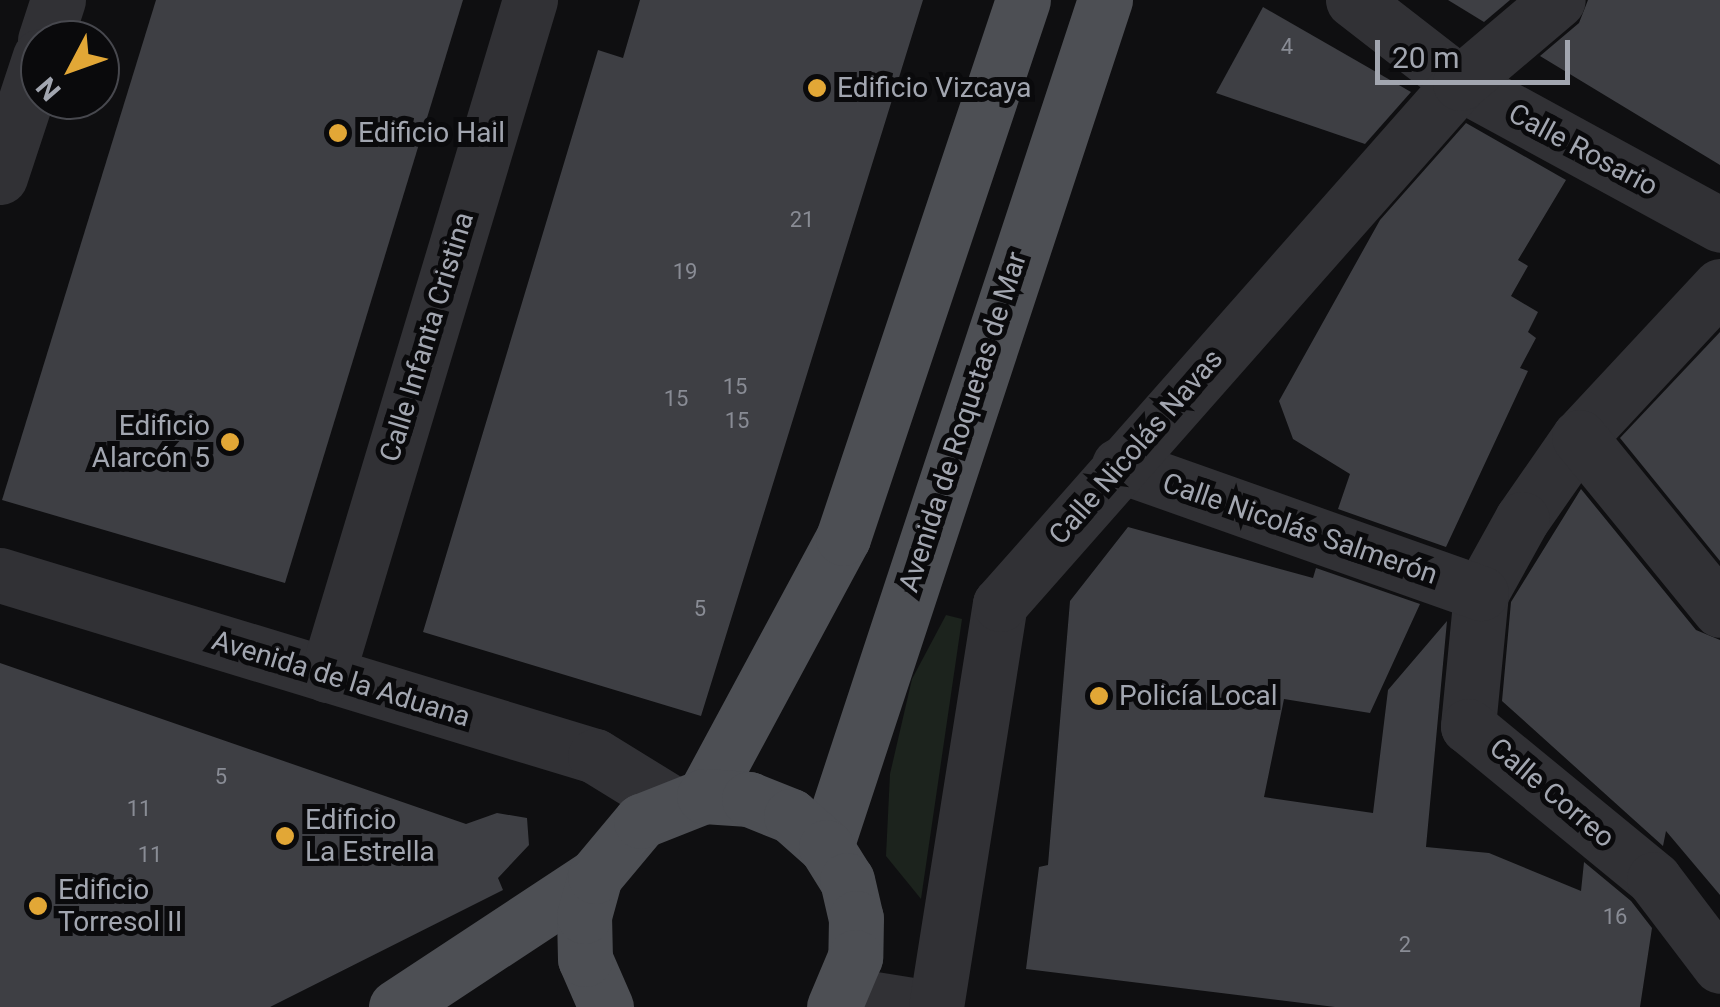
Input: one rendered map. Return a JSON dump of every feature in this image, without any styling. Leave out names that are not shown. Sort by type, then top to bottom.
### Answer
[{"type":"main road","points":[[688,800],[843,538],[1023,0]]},
{"type":"main road","name":"Avenida de Roquetas de Mar","points":[[826,847],[1105,0]]},
{"type":"main road","points":[[396,1007],[462,970],[595,876],[640,821],[688,800],[749,799],[791,816],[826,847],[846,880],[856,918],[855,957],[838,1001]]},
{"type":"main road","points":[[595,876],[584,916],[586,959],[606,1007]]},
{"type":"street","name":"Calle Infanta Cristina","points":[[328,676],[530,0]]},
{"type":"street","name":"Calle Rosario","points":[[1353,0],[1460,84],[1720,224]]},
{"type":"street","name":"Calle Nicolás Navas","points":[[936,1007],[1000,604],[1460,84],[1558,0]]},
{"type":"street","points":[[0,177],[20,116]]},
{"type":"street","points":[[1481,593],[1579,437],[1720,286]]},
{"type":"street","points":[[1579,437],[1720,610]]},
{"type":"street","name":"Calle Nicolás Salmerón","points":[[1119,465],[1481,593]]},
{"type":"street","name":"Avenida de la Aduana","points":[[0,575],[595,756],[688,800]]},
{"type":"street","name":"Calle Correo","points":[[1481,593],[1468,726],[1654,879],[1720,966]]},
{"type":"street","points":[[838,1001],[924,1007]]},
{"type":"shaded area","points":[[946,615],[962,619],[921,899],[886,856],[890,774],[912,679]]},
{"type":"building","points":[[156,0],[463,0],[285,583],[2,500]]},
{"type":"building","points":[[640,0],[923,0],[701,716],[423,632],[598,50],[623,58]]},
{"type":"building","points":[[1448,0],[1510,0],[1484,22]]},
{"type":"building","points":[[1588,0],[1720,0],[1720,165],[1540,56],[1579,23]]},
{"type":"building","points":[[1263,7],[1411,92],[1365,144],[1216,93]]},
{"type":"building","points":[[1466,123],[1566,180],[1518,260],[1528,266],[1511,296],[1538,312],[1528,332],[1536,338],[1520,368],[1528,371],[1446,547],[1338,509],[1350,474],[1293,439],[1279,401],[1380,220]]},
{"type":"building","points":[[1720,332],[1720,561],[1620,438]]},
{"type":"building","points":[[1581,489],[1696,630],[1720,640],[1720,895],[1666,831],[1663,846],[1502,701],[1511,602]]},
{"type":"building","points":[[1128,527],[1313,578],[1316,568],[1420,604],[1370,713],[1284,699],[1264,797],[1373,813],[1388,690],[1447,621],[1426,847],[1489,853],[1581,891],[1584,862],[1631,901],[1652,928],[1640,1007],[1335,1007],[1026,969],[1039,867],[1048,865],[1070,601]]},
{"type":"building","name":"Edificio La Estrella","points":[[0,663],[466,824],[497,813],[527,818],[529,845],[498,878],[503,890],[270,1007],[0,1007]]},
{"type":"place","name":"Edificio Vizcaya","points":[[817,88]]},
{"type":"place","name":"Edificio Hail","points":[[338,133]]},
{"type":"place","name":"Edificio Alarcón 5","points":[[230,442]]},
{"type":"place","name":"Policía Local","points":[[1099,696]]},
{"type":"place","name":"Edificio La Estrella","points":[[285,836]]},
{"type":"place","name":"Edificio Torresol II","points":[[38,906]]}]
